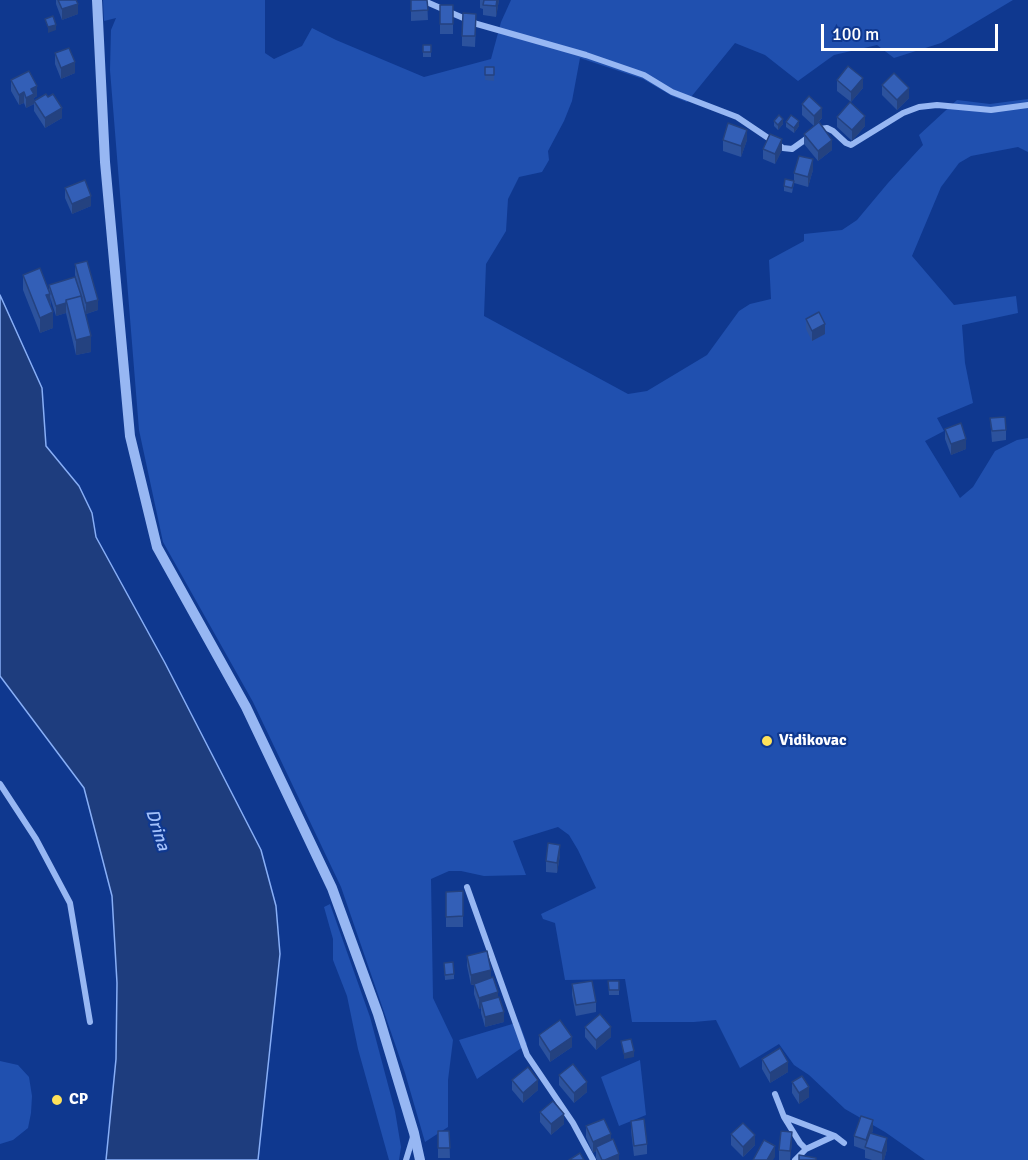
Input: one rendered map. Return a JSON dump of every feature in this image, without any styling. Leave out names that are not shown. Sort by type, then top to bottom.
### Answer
[{"type":"street","points":[[97,0],[105,162],[130,436],[157,547],[246,707],[332,888],[378,1014],[420,1160]]},
{"type":"street","points":[[422,0],[477,24],[596,58],[644,75],[672,92],[737,117],[783,148],[792,148],[820,129],[827,128],[851,145],[903,113],[920,107],[937,105],[991,110],[1028,105]]},
{"type":"street","points":[[0,784],[36,839],[70,903],[90,1022]]},
{"type":"street","points":[[467,887],[527,1055],[573,1124],[593,1160]]},
{"type":"street","points":[[775,1094],[784,1117],[806,1149]]},
{"type":"street","points":[[784,1117],[835,1136],[844,1143]]},
{"type":"street","points":[[406,1160],[414,1133]]},
{"type":"street","points":[[795,1160],[806,1149],[835,1136]]},
{"type":"shaded area","points":[[103,0],[265,0],[265,53],[274,59],[302,46],[312,28],[424,77],[491,59],[501,22],[511,0],[1013,0],[941,43],[894,58],[877,45],[834,55],[798,81],[765,55],[735,43],[687,102],[643,79],[580,58],[572,101],[548,151],[549,160],[542,172],[519,177],[508,199],[506,231],[486,264],[484,316],[628,394],[647,391],[707,355],[739,311],[750,304],[771,299],[769,260],[804,241],[804,234],[842,230],[857,220],[923,145],[919,135],[957,100],[990,104],[1028,99],[1028,152],[1018,147],[971,156],[959,163],[941,187],[912,256],[954,305],[1016,296],[1018,313],[962,325],[965,363],[973,403],[937,418],[944,431],[925,441],[960,498],[973,487],[995,451],[1017,440],[1028,438],[1028,1160],[925,1160],[885,1132],[845,1109],[809,1075],[794,1065],[779,1044],[740,1068],[716,1020],[632,1022],[625,979],[565,980],[555,923],[543,919],[541,914],[596,888],[569,835],[558,827],[513,841],[526,875],[484,876],[449,871],[431,879],[433,998],[453,1040],[448,1080],[448,1127],[425,1142],[405,1073],[341,887],[253,702],[163,542],[139,430],[110,70],[111,30],[116,18],[104,21]]},
{"type":"shaded area","points":[[330,904],[370,1017],[395,1111],[401,1147],[399,1160],[389,1160],[358,1049],[347,996],[333,960],[333,939],[324,907]]},
{"type":"shaded area","points":[[519,1022],[527,1044],[477,1079],[459,1040]]},
{"type":"shaded area","points":[[640,1060],[646,1115],[619,1126],[601,1077]]},
{"type":"shaded area","points":[[0,1061],[18,1065],[29,1077],[32,1096],[28,1128],[13,1140],[0,1144]]},
{"type":"water","name":"Drina","points":[[0,295],[42,388],[46,446],[79,486],[92,513],[96,537],[165,663],[261,850],[276,906],[280,954],[258,1160],[106,1160],[116,1059],[117,983],[112,896],[84,788],[0,676]]},
{"type":"building","points":[[58,0],[76,0],[78,4],[62,9]]},
{"type":"building","points":[[411,0],[427,0],[428,10],[411,11]]},
{"type":"building","points":[[484,0],[497,0],[496,6],[483,5]]},
{"type":"building","points":[[440,5],[453,5],[453,24],[440,24]]},
{"type":"building","points":[[463,13],[476,14],[475,36],[462,36]]},
{"type":"building","points":[[53,16],[56,25],[48,27],[45,19]]},
{"type":"building","points":[[423,45],[431,45],[431,52],[423,52]]},
{"type":"building","points":[[69,48],[75,62],[61,68],[55,53]]},
{"type":"building","points":[[848,66],[863,78],[851,92],[837,80]]},
{"type":"building","points":[[485,67],[494,67],[494,75],[485,75]]},
{"type":"building","points":[[29,71],[37,86],[31,89],[34,94],[26,98],[24,92],[19,95],[11,80]]},
{"type":"building","points":[[894,73],[909,88],[897,100],[882,85]]},
{"type":"building","points":[[46,94],[48,97],[53,94],[62,108],[45,118],[34,101]]},
{"type":"building","points":[[809,96],[822,108],[814,116],[802,104]]},
{"type":"building","points":[[850,102],[865,116],[852,130],[837,117]]},
{"type":"building","points":[[779,115],[783,119],[778,125],[774,121]]},
{"type":"building","points":[[791,115],[799,121],[794,128],[786,122]]},
{"type":"building","points":[[819,122],[832,140],[818,151],[804,134]]},
{"type":"building","points":[[728,123],[747,130],[741,146],[723,140]]},
{"type":"building","points":[[770,134],[782,139],[775,154],[763,149]]},
{"type":"building","points":[[799,156],[813,159],[808,177],[794,173]]},
{"type":"building","points":[[785,179],[794,181],[792,188],[784,186]]},
{"type":"building","points":[[85,180],[91,196],[72,204],[65,188]]},
{"type":"building","points":[[87,261],[98,300],[86,303],[75,264]]},
{"type":"building","points":[[40,268],[50,294],[46,295],[53,312],[40,318],[23,275]]},
{"type":"building","points":[[75,277],[82,298],[81,296],[66,300],[66,303],[56,306],[49,285]]},
{"type":"building","points":[[81,296],[91,336],[76,340],[66,300]]},
{"type":"building","points":[[819,312],[825,324],[812,331],[806,319]]},
{"type":"building","points":[[1005,417],[1006,430],[992,431],[990,418]]},
{"type":"building","points":[[961,423],[966,439],[951,444],[945,429]]},
{"type":"building","points":[[548,843],[560,845],[557,863],[546,861]]},
{"type":"building","points":[[463,891],[463,916],[446,917],[446,892]]},
{"type":"building","points":[[487,951],[491,970],[471,975],[467,956]]},
{"type":"building","points":[[453,962],[454,974],[445,975],[444,963]]},
{"type":"building","points":[[493,977],[498,992],[479,998],[474,984]]},
{"type":"building","points":[[592,981],[596,1002],[576,1005],[572,984]]},
{"type":"building","points":[[608,981],[619,981],[619,990],[609,990]]},
{"type":"building","points":[[499,997],[504,1012],[485,1017],[481,1002]]},
{"type":"building","points":[[600,1014],[611,1027],[596,1040],[585,1027]]},
{"type":"building","points":[[560,1020],[572,1037],[550,1052],[539,1035]]},
{"type":"building","points":[[631,1039],[634,1051],[624,1054],[621,1041]]},
{"type":"building","points":[[780,1048],[788,1062],[770,1073],[762,1059]]},
{"type":"building","points":[[573,1064],[587,1082],[574,1093],[559,1075]]},
{"type":"building","points":[[528,1067],[538,1080],[523,1093],[512,1080]]},
{"type":"building","points":[[802,1076],[809,1087],[799,1093],[792,1082]]},
{"type":"building","points":[[553,1101],[564,1114],[551,1124],[540,1112]]},
{"type":"building","points":[[861,1116],[873,1120],[866,1140],[854,1136]]},
{"type":"building","points":[[604,1119],[611,1134],[593,1142],[586,1126]]},
{"type":"building","points":[[644,1119],[647,1144],[634,1146],[631,1121]]},
{"type":"building","points":[[743,1123],[755,1135],[743,1147],[731,1134]]},
{"type":"building","points":[[438,1131],[449,1131],[450,1148],[438,1148]]},
{"type":"building","points":[[781,1131],[792,1132],[790,1151],[779,1150]]},
{"type":"building","points":[[870,1133],[887,1138],[882,1153],[865,1147]]},
{"type":"building","points":[[613,1139],[619,1154],[602,1160],[596,1147]]},
{"type":"building","points":[[764,1140],[775,1146],[767,1160],[753,1160]]},
{"type":"building","points":[[580,1153],[584,1160],[569,1160]]},
{"type":"building","points":[[799,1155],[816,1158],[816,1160],[799,1160]]},
{"type":"place","name":"Vidikovac","points":[[767,741]]},
{"type":"place","name":"CP","points":[[57,1100]]}]
